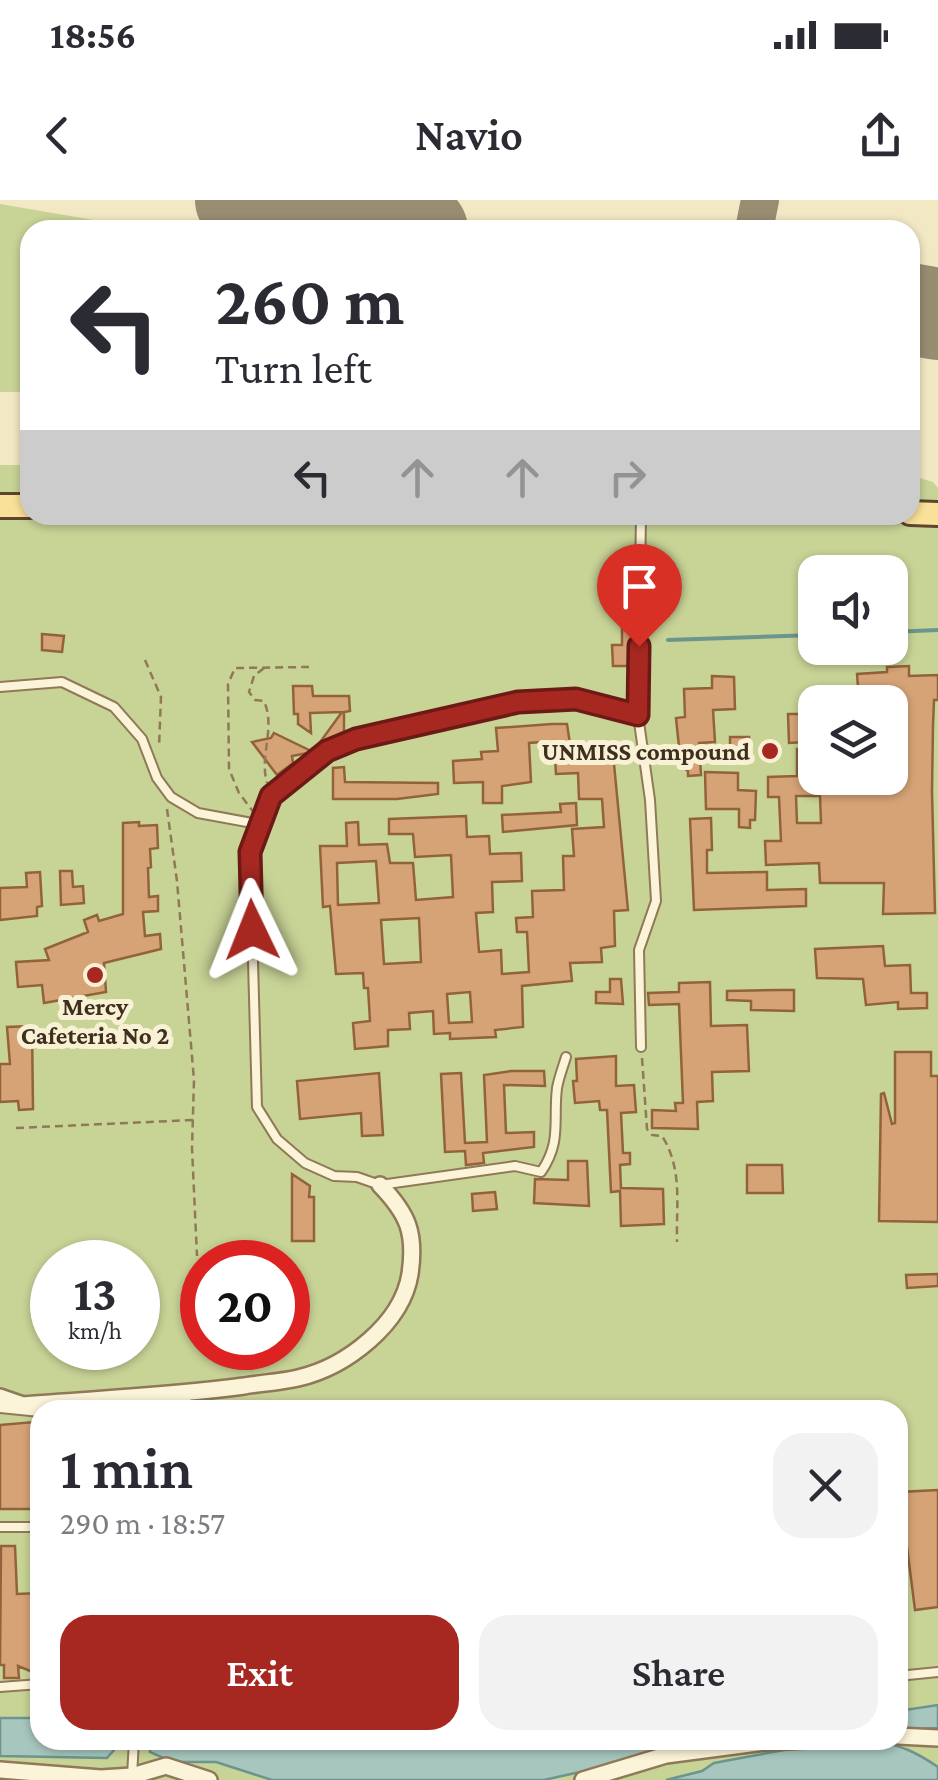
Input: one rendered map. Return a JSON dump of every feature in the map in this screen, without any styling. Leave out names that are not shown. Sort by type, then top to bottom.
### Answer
[{"type":"street","points":[[102,1400],[182,1395],[300,1378],[336,1362],[370,1340],[394,1315],[408,1282],[414,1244],[402,1208],[380,1185]]},
{"type":"street","points":[[0,1397],[30,1405]]},
{"type":"street","points":[[908,1736],[938,1738]]},
{"type":"street","points":[[583,1780],[666,1756],[709,1750]]},
{"type":"street","points":[[0,1770],[101,1778],[132,1768],[166,1766],[209,1780]]},
{"type":"lane","points":[[640,1047],[639,950],[656,901],[650,800],[638,715],[641,525]]},
{"type":"lane","points":[[0,687],[62,682],[114,707],[142,739],[157,778],[171,797],[198,814],[263,825]]},
{"type":"lane","points":[[566,1057],[557,1090],[552,1156],[541,1172],[515,1166],[380,1185],[357,1177],[334,1176],[305,1163],[276,1139],[256,1107],[250,852],[271,796],[327,751],[356,739],[518,702],[576,699],[638,715]]},
{"type":"lane","points":[[182,1395],[185,1400]]},
{"type":"lane","points":[[0,1408],[30,1411]]},
{"type":"lane","points":[[0,1527],[30,1527]]},
{"type":"lane","points":[[908,1675],[938,1672]]},
{"type":"lane","points":[[0,1687],[30,1685]]},
{"type":"lane","points":[[132,1768],[133,1750]]},
{"type":"path","points":[[145,660],[161,697],[157,778],[168,814],[177,882],[194,1080],[196,1240]]},
{"type":"path","points":[[263,825],[240,793],[229,769],[228,684],[235,668],[309,667]]},
{"type":"path","points":[[265,668],[254,676],[250,692],[255,700],[264,701],[268,710],[270,733],[263,766],[271,796]]},
{"type":"path","points":[[640,1047],[647,1129],[652,1135],[662,1136],[678,1183],[676,1242]]},
{"type":"path","points":[[16,1128],[192,1120]]},
{"type":"green space","points":[[0,204],[94,220],[20,220],[20,392],[0,392]]},
{"type":"green space","points":[[0,465],[20,465],[20,525],[920,525],[920,478],[938,488],[938,1767],[908,1749],[908,1400],[30,1400],[30,1750],[784,1750],[714,1763],[702,1771],[666,1780],[0,1780]]},
{"type":"water","points":[[938,1705],[938,1728],[908,1730],[908,1710]]},
{"type":"water","points":[[0,1718],[30,1718],[30,1750],[114,1750],[107,1758],[0,1756]]},
{"type":"water","points":[[661,1750],[544,1780],[272,1780],[216,1762],[172,1762],[150,1752]]},
{"type":"water","points":[[784,1750],[906,1750],[938,1767],[938,1780],[666,1780],[702,1771],[714,1763]]},
{"type":"building","points":[[622,611],[632,611],[631,666],[613,666],[612,645],[622,645]]},
{"type":"building","points":[[42,634],[64,636],[62,652],[42,650]]},
{"type":"building","points":[[909,666],[909,676],[938,675],[932,791],[935,913],[883,914],[884,883],[820,883],[819,863],[766,865],[765,841],[781,841],[779,797],[768,797],[768,777],[797,776],[797,749],[798,795],[908,795],[908,685],[858,685],[857,674],[887,672],[887,667]],"holes":[[[796,796],[820,796],[821,823],[797,823]]]},
{"type":"building","points":[[712,676],[734,677],[735,709],[713,710],[715,742],[699,743],[701,775],[688,776],[681,766],[676,718],[685,717],[684,689],[712,688]]},
{"type":"building","points":[[293,686],[312,686],[313,696],[349,696],[344,736],[318,745],[342,712],[310,713],[311,733],[298,724],[298,714],[294,714]]},
{"type":"building","points":[[788,714],[798,714],[798,742],[789,743]]},
{"type":"building","points":[[567,724],[572,757],[597,755],[597,743],[612,743],[628,910],[614,911],[615,946],[601,948],[602,962],[570,963],[572,981],[522,986],[523,1027],[495,1030],[496,1037],[450,1039],[450,1033],[434,1034],[433,1011],[409,1013],[410,1029],[388,1030],[388,1046],[355,1049],[353,1023],[370,1021],[368,988],[364,988],[363,973],[336,974],[330,906],[323,907],[320,846],[347,846],[346,823],[358,822],[359,845],[387,844],[390,863],[413,863],[416,900],[453,897],[451,855],[415,857],[413,834],[389,834],[389,819],[466,816],[467,837],[489,836],[490,854],[521,853],[522,881],[492,882],[493,912],[476,913],[479,952],[501,950],[502,974],[529,972],[527,932],[517,932],[516,918],[533,917],[532,891],[564,890],[563,856],[574,856],[572,829],[604,827],[602,799],[579,799],[578,773],[556,774],[554,741],[529,743],[531,782],[502,786],[502,803],[483,803],[483,782],[454,783],[453,761],[482,759],[481,752],[498,751],[496,728]],"holes":[[[376,861],[379,903],[338,905],[337,863]],[[419,918],[421,962],[384,964],[381,920]],[[470,992],[472,1022],[449,1023],[447,994]]]},
{"type":"building","points":[[274,733],[313,752],[292,756],[293,763],[277,775],[252,742],[271,738]]},
{"type":"building","points":[[730,737],[749,737],[749,754],[730,754]]},
{"type":"building","points":[[344,767],[345,782],[438,783],[438,794],[397,799],[333,799],[333,768]]},
{"type":"building","points":[[705,772],[738,773],[738,790],[756,791],[755,820],[750,820],[750,828],[739,827],[739,809],[706,809]]},
{"type":"building","points":[[576,803],[577,825],[503,832],[502,815],[561,812],[560,804]]},
{"type":"building","points":[[711,818],[712,850],[707,850],[707,873],[767,872],[767,890],[806,889],[806,906],[694,910],[690,819]]},
{"type":"building","points":[[139,822],[139,826],[157,825],[158,848],[150,849],[148,868],[149,897],[158,896],[158,911],[143,912],[145,936],[160,934],[161,949],[104,963],[106,992],[44,1003],[42,985],[18,987],[16,962],[49,960],[45,949],[88,932],[84,920],[97,915],[99,921],[123,914],[123,823]]},
{"type":"building","points":[[60,871],[72,871],[73,887],[83,886],[84,903],[61,905]]},
{"type":"building","points":[[40,872],[42,906],[37,907],[37,916],[0,920],[0,888],[27,887],[26,873]]},
{"type":"building","points":[[280,938],[281,955],[262,956],[261,939]]},
{"type":"building","points":[[883,946],[885,966],[910,965],[911,993],[927,993],[927,1008],[898,1009],[898,1002],[866,1005],[863,979],[817,978],[815,949]]},
{"type":"building","points":[[610,979],[621,979],[623,1004],[596,1003],[596,992],[610,992]]},
{"type":"building","points":[[710,982],[711,1026],[747,1025],[749,1071],[712,1072],[713,1101],[697,1102],[698,1129],[652,1128],[652,1110],[676,1111],[675,1103],[683,1103],[679,1004],[649,1005],[648,993],[679,992],[679,983]]},
{"type":"building","points":[[794,990],[794,1011],[751,1010],[751,1001],[727,1000],[727,991]]},
{"type":"building","points":[[32,1026],[33,1109],[19,1110],[18,1101],[0,1102],[0,1064],[10,1064],[7,1027]]},
{"type":"building","points":[[895,1052],[931,1052],[931,1076],[938,1076],[938,1222],[879,1221],[881,1094],[884,1093],[892,1124],[895,1123]]},
{"type":"building","points":[[616,1056],[616,1086],[634,1085],[636,1112],[621,1113],[623,1153],[630,1153],[630,1164],[620,1165],[621,1188],[663,1189],[664,1224],[621,1226],[620,1191],[611,1192],[607,1110],[600,1110],[599,1101],[575,1103],[576,1059]]},
{"type":"building","points":[[544,1071],[545,1086],[504,1085],[506,1133],[534,1132],[534,1147],[483,1153],[484,1163],[466,1165],[465,1151],[445,1152],[441,1074],[461,1073],[465,1143],[487,1142],[484,1075]]},
{"type":"building","points":[[379,1073],[383,1135],[362,1136],[361,1113],[300,1119],[297,1081]]},
{"type":"building","points":[[568,1161],[587,1161],[589,1206],[534,1203],[535,1179],[568,1180]]},
{"type":"building","points":[[747,1165],[782,1165],[783,1193],[747,1193]]},
{"type":"building","points":[[292,1174],[310,1186],[309,1197],[314,1197],[314,1241],[292,1240]]},
{"type":"building","points":[[495,1192],[497,1209],[473,1211],[472,1194]]},
{"type":"building","points":[[938,1274],[938,1286],[907,1288],[906,1275]]},
{"type":"building","points":[[30,1422],[30,1509],[0,1509],[0,1425]]},
{"type":"building","points":[[938,1490],[938,1607],[915,1610],[908,1555],[908,1492]]},
{"type":"building","points":[[1,1546],[15,1546],[17,1594],[30,1593],[30,1671],[18,1666],[19,1678],[4,1678],[4,1665],[0,1665]]},
{"type":"waterway","points":[[908,631],[938,630]]},
{"type":"waterway","points":[[668,640],[798,636]]},
{"type":"taxiway","points":[[419,220],[420,200]]},
{"type":"taxiway","points":[[756,220],[760,200]]},
{"type":"runway","points":[[241,200],[362,220]]},
{"type":"runway","points":[[920,311],[938,314]]},
{"type":"place","name":"UNMISS compound","points":[[770,751]]},
{"type":"place","name":"Mercy Cafeteria No 2","points":[[95,975]]},
{"type":"route","points":[[252,930],[250,852],[271,796],[297,773],[327,751],[356,739],[518,702],[576,699],[638,715],[639,646]]}]
